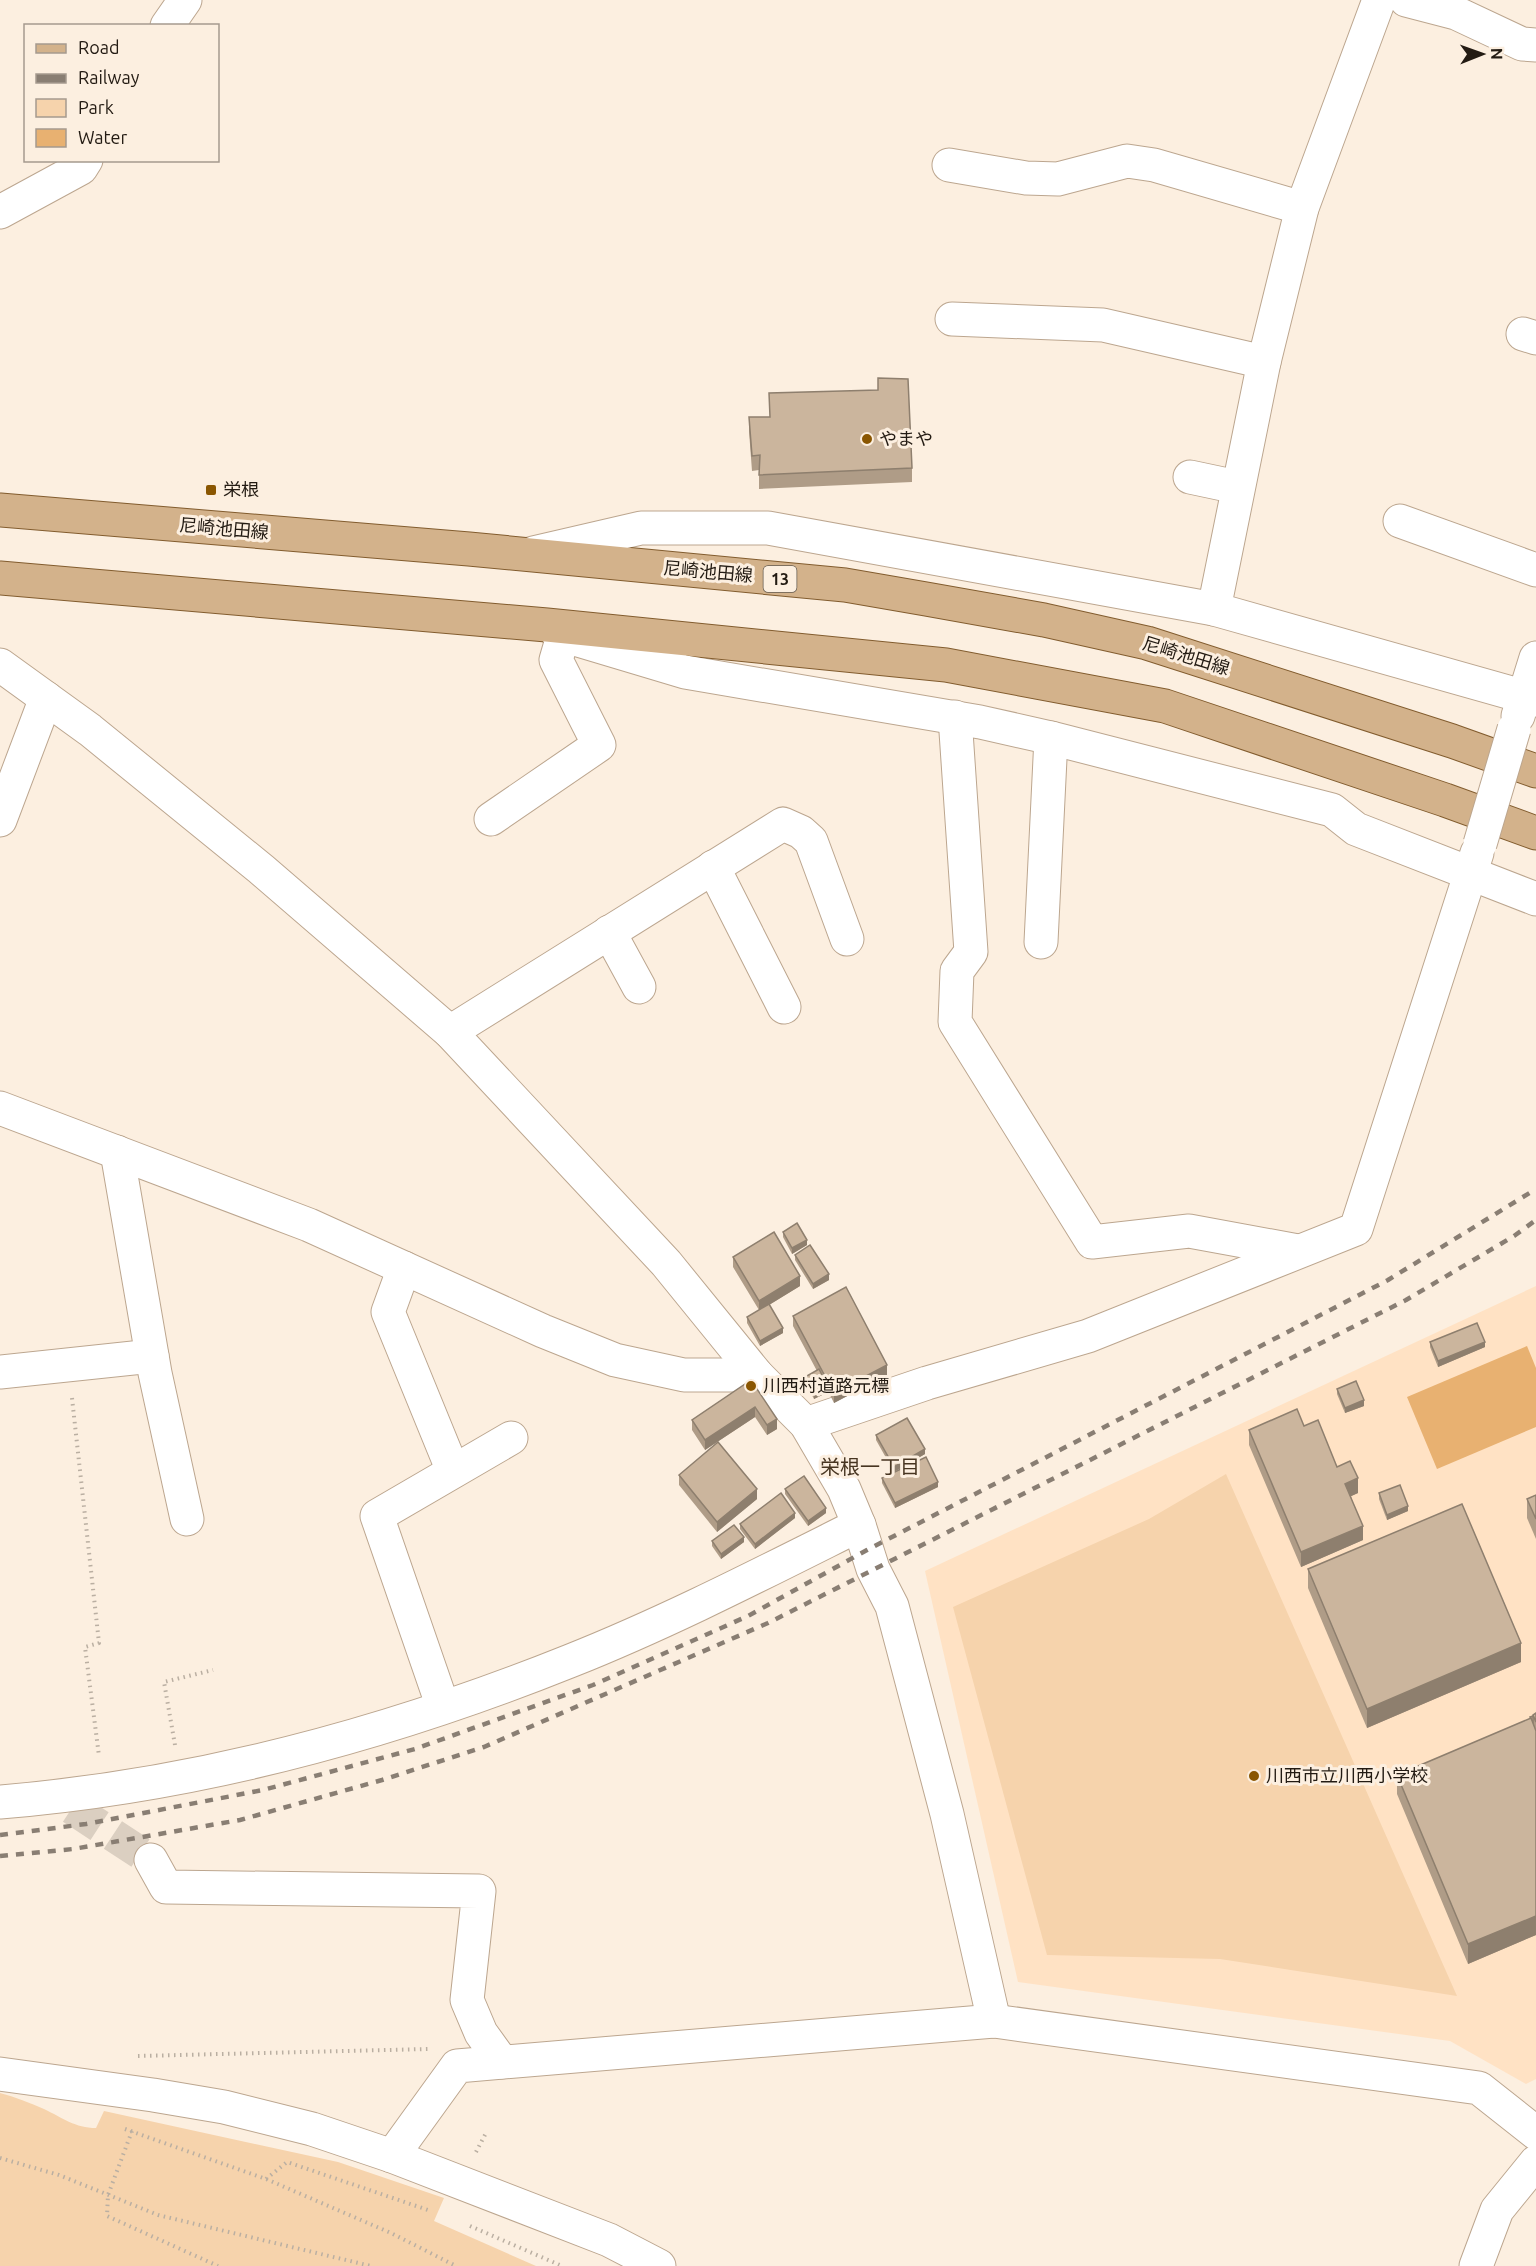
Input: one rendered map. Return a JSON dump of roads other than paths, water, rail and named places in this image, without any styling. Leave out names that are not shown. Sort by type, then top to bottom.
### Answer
[{"type":"main road","name":"尼崎池田線","points":[[0,510],[845,585],[1044,620],[1148,644],[1452,741],[1536,771]]},
{"type":"main road","points":[[0,579],[522,623],[946,665],[1165,706],[1536,833]]},
{"type":"street","points":[[168,24],[185,0]]},
{"type":"street","points":[[1214,609],[1264,362],[1302,208],[1379,0]]},
{"type":"street","points":[[1406,0],[1456,13],[1522,44],[1536,45]]},
{"type":"street","points":[[949,165],[1026,178],[1058,179],[1127,161],[1154,165],[1302,208]]},
{"type":"street","points":[[0,212],[81,168],[85,162]]},
{"type":"street","points":[[952,319],[1103,325],[1264,362]]},
{"type":"street","points":[[1190,477],[1237,487]]},
{"type":"street","points":[[1400,521],[1536,570]]},
{"type":"street","points":[[525,555],[641,528],[768,528],[1214,609],[1530,698]]},
{"type":"street","points":[[522,623],[685,672],[955,717],[1051,738],[1332,810],[1356,829],[1536,899]]},
{"type":"street","points":[[491,819],[599,745],[556,660],[563,636]]},
{"type":"street","points":[[806,1424],[927,1383],[1088,1336],[1356,1229],[1471,874],[1514,729],[1530,698],[1536,658]]},
{"type":"street","points":[[0,665],[90,730],[261,869],[450,1032],[666,1263],[758,1375],[806,1424],[844,1489],[859,1525],[873,1569],[892,1606],[948,1814],[994,2021]]},
{"type":"street","points":[[0,820],[46,699]]},
{"type":"street","points":[[955,717],[970,952],[957,971],[955,1023],[1092,1242],[1189,1231],[1298,1251]]},
{"type":"street","points":[[1041,942],[1051,738]]},
{"type":"street","points":[[450,1032],[783,824],[801,832],[812,841],[847,939]]},
{"type":"street","points":[[713,867],[784,1007]]},
{"type":"street","points":[[609,932],[639,987]]},
{"type":"street","points":[[0,1108],[309,1225],[543,1331],[615,1360],[684,1375],[758,1375]]},
{"type":"street","points":[[117,1152],[152,1356],[187,1519]]},
{"type":"street","points":[[404,1268],[388,1312],[453,1471]]},
{"type":"street","points":[[0,1372],[152,1356]]},
{"type":"street","points":[[443,1707],[376,1516],[511,1438]]},
{"type":"street","points":[[0,1801],[65,1803],[104,1790],[227,1769],[374,1730],[443,1707],[601,1648],[714,1598],[859,1525]]},
{"type":"street","points":[[151,1860],[166,1887],[479,1891],[467,2000],[481,2033],[502,2062]]},
{"type":"street","points":[[392,2156],[456,2066],[994,2021],[1479,2088],[1536,2133]]},
{"type":"street","points":[[0,2074],[224,2107],[312,2129],[392,2156],[609,2240],[659,2266]]},
{"type":"street","points":[[1476,2266],[1497,2210],[1536,2162]]},
{"type":"water","points":[[1527,1346],[1536,1368],[1536,1427],[1437,1469],[1407,1397]]},
{"type":"tunnel","points":[[72,1808],[151,1860]]},
{"type":"railway","points":[[0,1835],[86,1824],[263,1790],[415,1749],[593,1685],[748,1616],[867,1550],[1388,1280],[1536,1189]]},
{"type":"railway","points":[[0,1856],[73,1849],[240,1820],[382,1780],[484,1747],[768,1623],[1406,1300],[1514,1236],[1536,1220]]},
{"type":"place","name":"やまや","points":[[867,439]]},
{"type":"place","name":"栄根","points":[[211,490]]},
{"type":"place","name":"川西村道路元標","points":[[751,1386]]},
{"type":"place","name":"川西市立川西小学校","points":[[1254,1776]]},
{"type":"district","name":"栄根一丁目","points":[[870,1467]]}]
